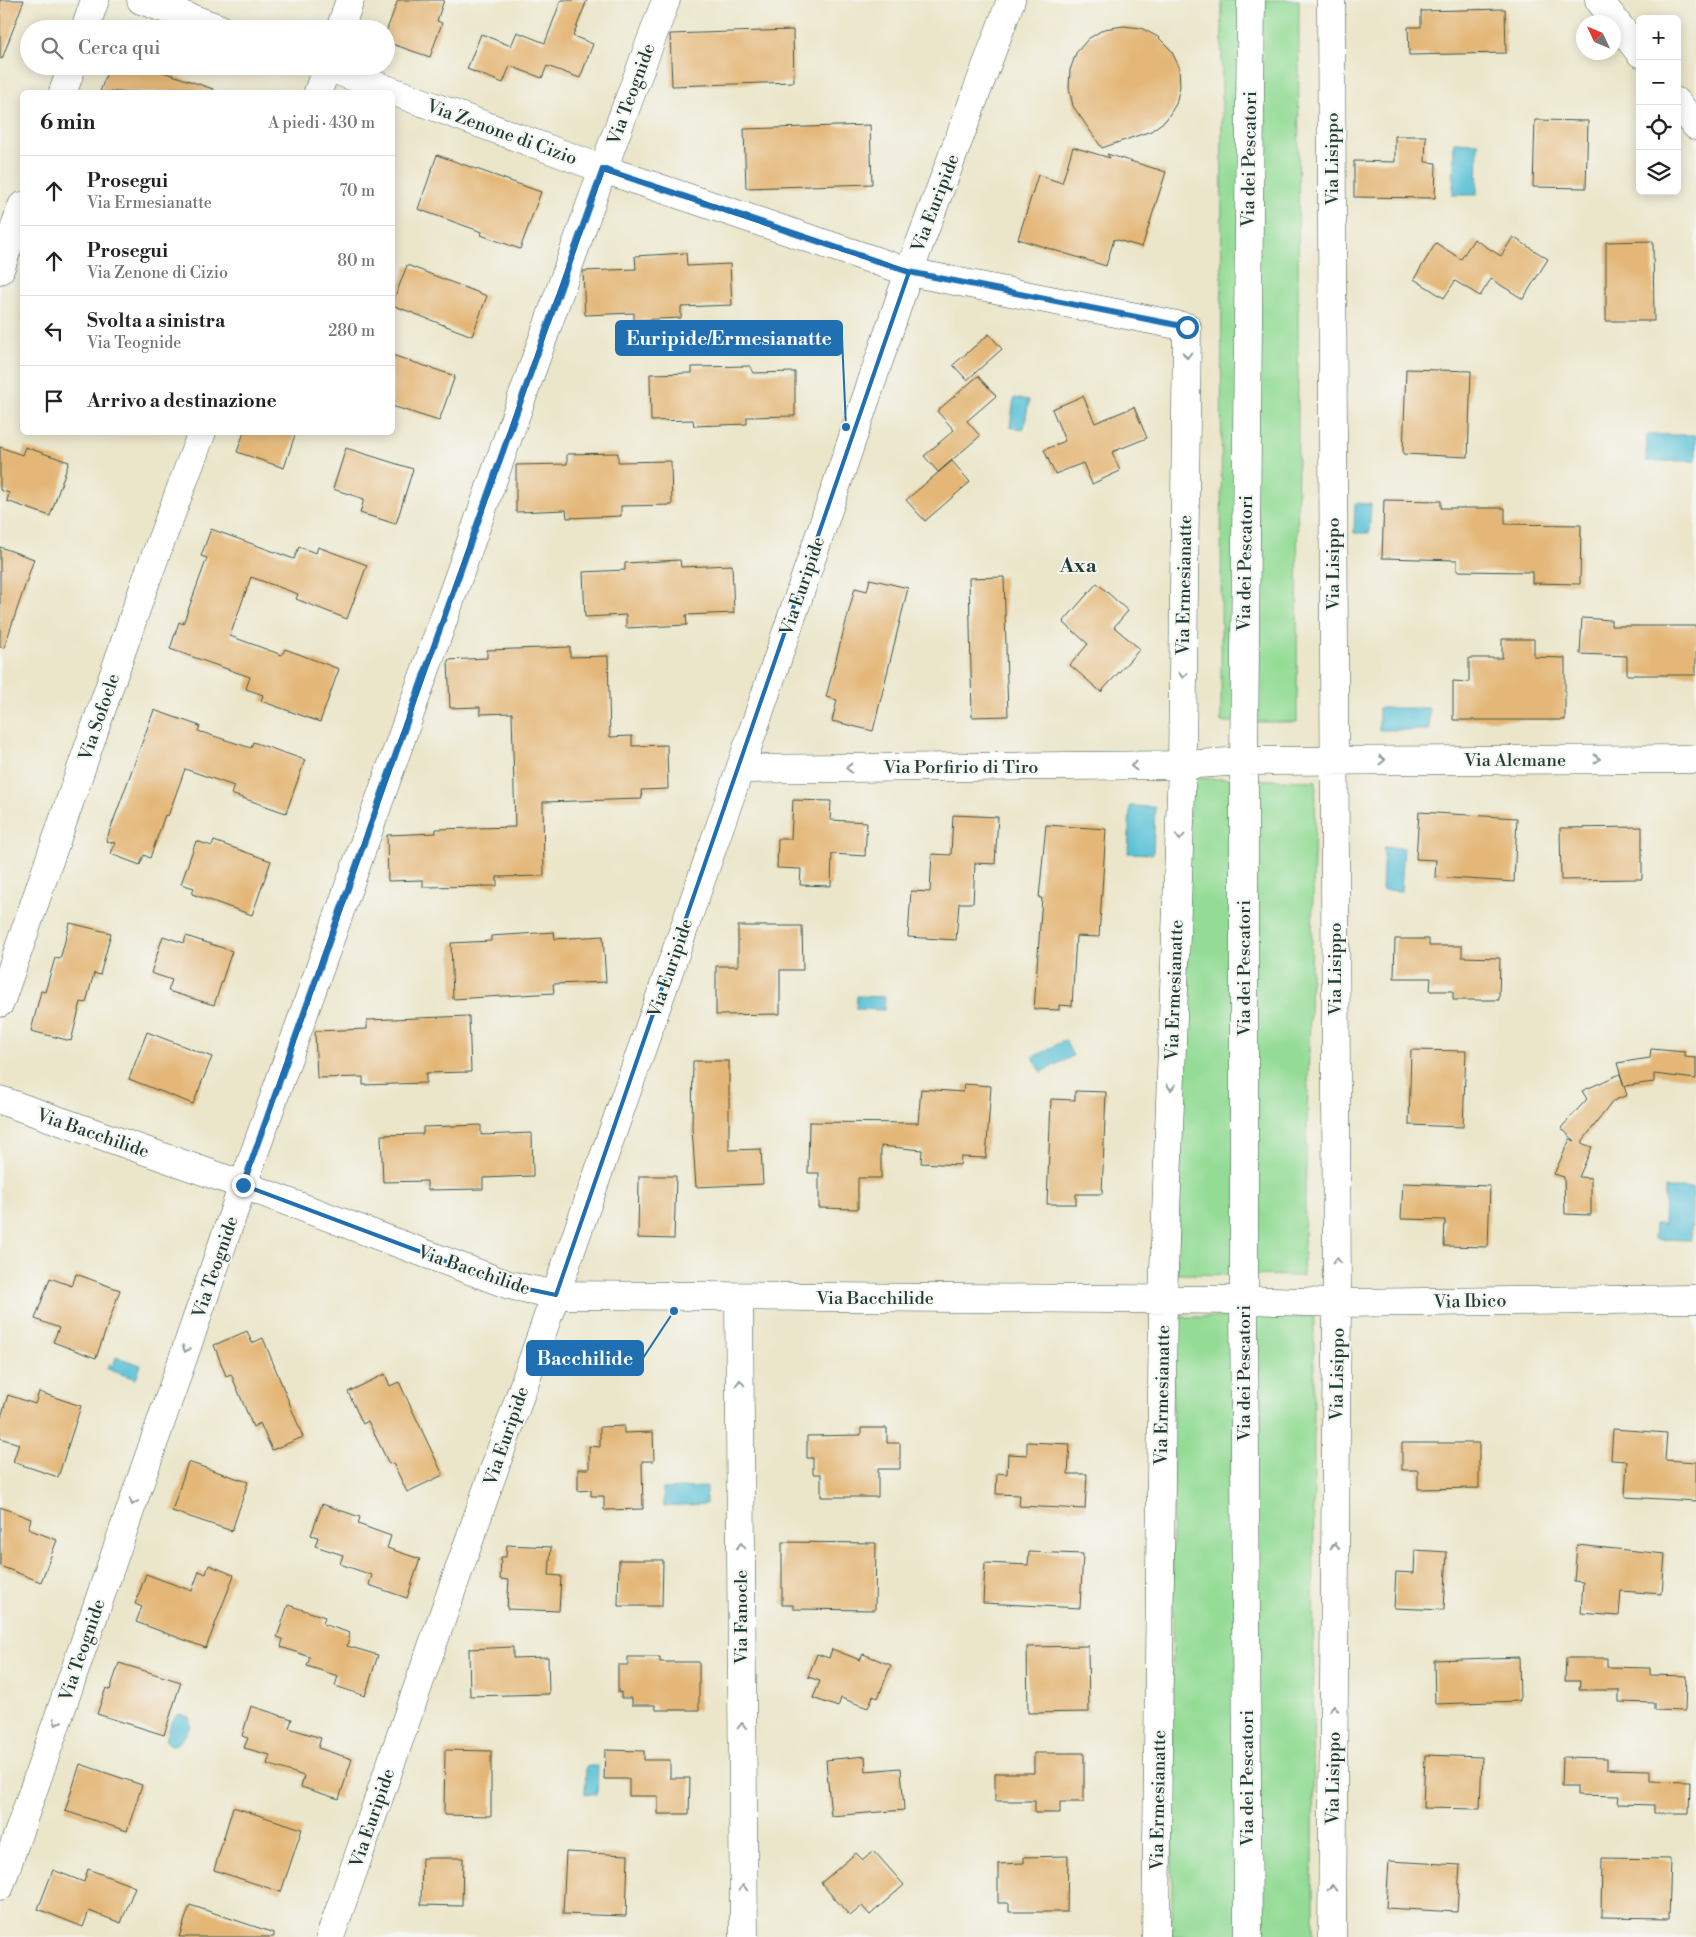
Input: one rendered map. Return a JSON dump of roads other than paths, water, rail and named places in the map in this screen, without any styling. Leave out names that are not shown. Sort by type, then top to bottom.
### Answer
[{"type":"street","points":[[88,20],[95,0]]},
{"type":"street","points":[[141,0],[195,20]]},
{"type":"street","points":[[343,20],[350,0]]},
{"type":"street","name":"Via Teognide","points":[[0,1886],[243,1185],[603,169],[666,0]]},
{"type":"street","name":"Via Euripide","points":[[330,1937],[740,768],[909,272],[1011,0]]},
{"type":"street","name":"Via dei Pescatori","points":[[1248,1937],[1244,1300],[1244,762],[1251,0]]},
{"type":"street","name":"Via Lisippo","points":[[1331,0],[1337,1303],[1332,1937]]},
{"type":"street","points":[[1598,0],[1636,48]]},
{"type":"street","points":[[63,90],[69,75]]},
{"type":"street","points":[[319,90],[323,75]]},
{"type":"street","name":"Via Zenone di Cizio","points":[[348,75],[388,90]]},
{"type":"street","name":"Via Zenone di Cizio","points":[[395,92],[603,169],[909,272]]},
{"type":"street","points":[[1679,105],[1696,126]]},
{"type":"street","points":[[0,270],[20,212]]},
{"type":"street","name":"Via Ermesianatte","points":[[909,272],[1187,327],[1182,765],[1163,1299],[1156,1937]]},
{"type":"street","name":"Via Sofocle","points":[[0,1003],[147,578],[201,435]]},
{"type":"street","name":"Via Alcmane","points":[[1244,762],[1696,759]]},
{"type":"street","name":"Via Porfirio di Tiro","points":[[740,768],[1182,765],[1244,762]]},
{"type":"street","name":"Via Bacchilide","points":[[0,1100],[243,1185],[509,1286],[556,1296],[1244,1300]]},
{"type":"street","name":"Via Fanocle","points":[[739,1297],[744,1937]]},
{"type":"street","name":"Via Ibico","points":[[1244,1300],[1337,1303],[1696,1299]]},
{"type":"water","points":[[1454,142],[1478,143],[1477,195],[1453,195]]},
{"type":"water","points":[[1014,398],[1029,400],[1024,429],[1010,427]]},
{"type":"water","points":[[1647,435],[1696,435],[1696,461],[1646,461]]},
{"type":"water","points":[[1355,503],[1371,504],[1369,533],[1354,533]]},
{"type":"water","points":[[1379,708],[1429,708],[1429,730],[1379,730]]},
{"type":"water","points":[[1130,806],[1155,807],[1153,854],[1128,853]]},
{"type":"water","points":[[1384,847],[1404,848],[1401,891],[1382,890]]},
{"type":"water","points":[[857,996],[885,997],[884,1010],[856,1009]]},
{"type":"water","points":[[1065,1040],[1073,1056],[1041,1072],[1033,1057]]},
{"type":"water","points":[[1665,1188],[1693,1188],[1691,1240],[1654,1239],[1655,1224],[1664,1224]]},
{"type":"water","points":[[116,1357],[141,1365],[136,1379],[107,1369],[109,1364],[113,1366]]},
{"type":"water","points":[[706,1487],[706,1504],[664,1506],[663,1489]]},
{"type":"water","points":[[179,1714],[189,1717],[191,1727],[180,1742],[170,1745],[166,1741],[171,1722]]},
{"type":"water","points":[[586,1766],[598,1766],[597,1795],[585,1794]]},
{"type":"place","name":"Euripide/Ermesianatte","points":[[846,427]]},
{"type":"place","name":"Bacchilide","points":[[674,1311]]},
{"type":"district","name":"Axa","points":[[1078,565]]}]
